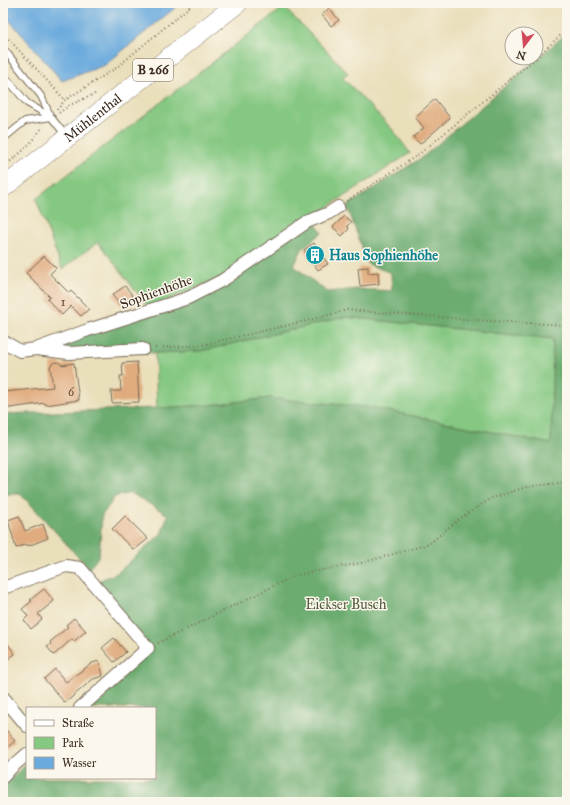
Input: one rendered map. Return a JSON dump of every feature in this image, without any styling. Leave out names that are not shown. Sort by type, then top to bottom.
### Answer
[{"type":"main road","name":"Mühlenthal","points":[[3,188],[238,3]]},
{"type":"street","name":"Sophienhöhe","points":[[36,349],[88,330],[188,298],[223,280],[307,222],[329,213],[338,207]]},
{"type":"street","points":[[3,341],[20,351],[36,349],[69,353],[143,349]]},
{"type":"street","points":[[3,588],[66,566],[80,568],[148,648],[81,707]]},
{"type":"street","points":[[3,698],[26,725]]},
{"type":"street","points":[[3,777],[26,755]]},
{"type":"lane","points":[[3,48],[41,96],[52,117],[67,137]]},
{"type":"lane","points":[[3,74],[27,103],[52,117]]},
{"type":"lane","points":[[3,139],[25,121],[52,117]]},
{"type":"path","points":[[3,33],[65,100],[116,68],[194,3]]},
{"type":"path","points":[[544,51],[567,29]]},
{"type":"path","points":[[338,207],[418,155],[526,66]]},
{"type":"path","points":[[3,167],[25,148],[52,117]]},
{"type":"path","points":[[143,349],[202,345],[347,310],[489,321],[567,325]]},
{"type":"path","points":[[148,648],[296,575],[360,562],[429,544],[459,519],[492,498],[526,487],[567,482]]},
{"type":"green space","points":[[284,7],[348,73],[342,77],[393,130],[410,153],[221,277],[149,308],[98,242],[62,269],[36,199]]},
{"type":"green space","name":"Eickser Busch","points":[[567,33],[567,802],[3,802],[3,788],[26,763],[26,779],[156,779],[156,707],[88,707],[149,651],[98,581],[117,573],[161,534],[168,515],[131,493],[114,497],[102,515],[99,556],[89,569],[20,494],[3,494],[3,414],[210,405],[270,398],[374,408],[551,444],[553,339],[345,317],[201,351],[155,353],[59,348],[59,343],[172,308],[314,222],[322,232],[302,249],[294,266],[327,292],[358,289],[392,291],[391,273],[368,264],[347,206],[424,156],[529,66],[544,66],[544,53]]},
{"type":"green space","points":[[345,317],[553,339],[551,444],[374,408],[270,398],[210,405],[157,408],[155,353],[201,351]]},
{"type":"water","points":[[3,3],[181,3],[105,65],[62,81],[3,13]]},
{"type":"building","points":[[329,8],[339,20],[331,26],[322,15]]},
{"type":"building","points":[[435,99],[450,118],[420,144],[413,137],[424,128],[415,117]]},
{"type":"building","points":[[344,216],[351,222],[347,226],[349,229],[342,236],[333,227]]},
{"type":"building","name":"Haus Sophienhöhe","points":[[314,243],[328,264],[318,270],[304,250]]},
{"type":"building","points":[[44,256],[56,268],[50,274],[69,293],[71,291],[89,309],[81,316],[71,306],[62,315],[47,299],[50,297],[26,273]]},
{"type":"building","points":[[368,267],[368,273],[378,272],[379,284],[360,286],[358,268]]},
{"type":"building","points":[[125,286],[133,296],[121,306],[112,295]]},
{"type":"building","points":[[58,362],[62,365],[74,363],[79,400],[3,409],[3,392],[53,387],[50,366],[53,363]]},
{"type":"building","points":[[137,362],[139,402],[112,403],[111,391],[121,391],[120,376],[123,376],[122,363]]},
{"type":"building","points":[[19,516],[25,531],[43,524],[48,538],[28,546],[27,544],[16,548],[8,520]]},
{"type":"building","points":[[125,516],[148,539],[134,550],[112,529]]},
{"type":"building","points":[[44,589],[54,601],[38,614],[42,619],[31,629],[24,620],[28,616],[22,609],[32,601],[30,600]]},
{"type":"building","points":[[74,618],[86,631],[74,641],[72,639],[54,655],[47,647],[51,644],[50,642],[68,627],[66,625]]},
{"type":"building","points":[[3,637],[15,654],[3,663]]},
{"type":"building","points":[[114,638],[126,652],[114,662],[102,648]]},
{"type":"building","points":[[99,661],[103,676],[93,679],[65,703],[44,679],[55,669],[66,682],[92,663]]},
{"type":"building","points":[[3,726],[15,741],[3,751]]},
{"type":"place","name":"Haus Sophienhöhe","points":[[315,255]]}]
